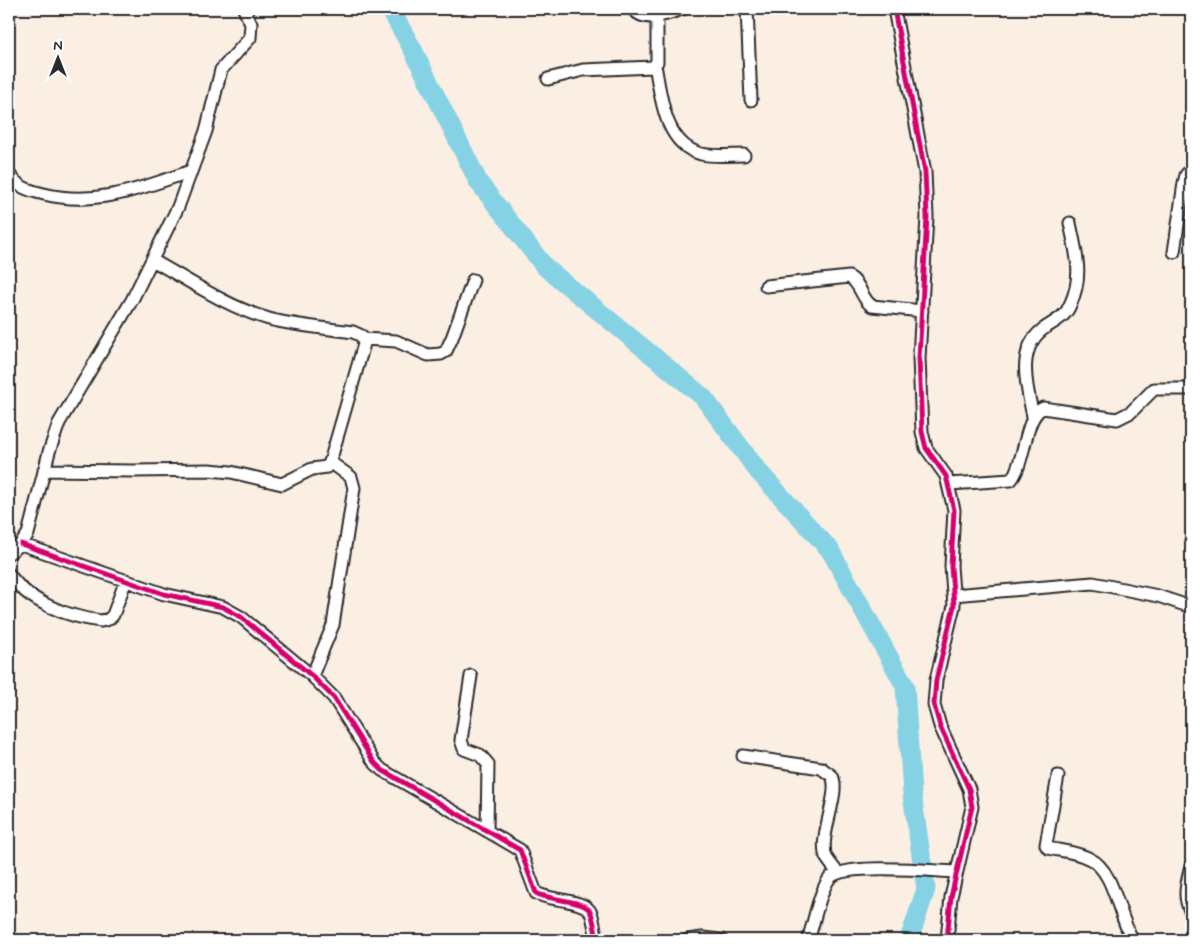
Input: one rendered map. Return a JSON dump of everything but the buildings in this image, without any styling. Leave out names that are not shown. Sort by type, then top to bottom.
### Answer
[{"type":"street","points":[[9,553],[21,544],[28,534],[44,470],[59,423],[132,300],[178,207],[206,131],[221,70],[250,38],[251,24],[244,9]]},
{"type":"street","points":[[633,9],[644,16],[658,17],[684,9]]},
{"type":"street","points":[[747,9],[751,100]]},
{"type":"street","points":[[894,9],[925,172],[927,217],[919,358],[922,432],[926,448],[941,467],[949,484],[954,510],[951,566],[954,595],[953,613],[934,695],[940,726],[971,797],[970,821],[956,872],[947,940]]},
{"type":"street","points":[[658,17],[657,62],[655,65],[665,117],[686,146],[704,155],[744,155]]},
{"type":"street","points":[[548,79],[583,70],[648,68],[655,65]]},
{"type":"street","points":[[1174,252],[1184,183],[1186,175],[1191,169]]},
{"type":"street","points":[[9,174],[16,184],[24,189],[64,199],[84,200],[121,193],[191,171]]},
{"type":"street","points":[[1033,416],[1027,384],[1027,349],[1034,338],[1066,313],[1078,280],[1079,272],[1070,223]]},
{"type":"street","points":[[152,260],[215,296],[262,316],[288,323],[359,333],[364,339],[396,341],[428,355],[441,354],[446,351],[473,280]]},
{"type":"street","points":[[766,286],[849,277],[857,283],[868,304],[872,306],[922,311]]},
{"type":"street","points":[[44,470],[134,472],[209,470],[231,472],[282,484],[312,469],[327,467],[364,339]]},
{"type":"street","points":[[949,484],[1011,480],[1019,469],[1033,416],[1037,411],[1048,407],[1117,419],[1131,412],[1154,389],[1191,389]]},
{"type":"street","points":[[312,676],[333,625],[354,488],[351,477],[330,462]]},
{"type":"street","points":[[21,544],[172,596],[222,607],[241,616],[312,676],[334,698],[374,762],[382,770],[520,850],[536,893],[548,899],[585,905],[589,909],[597,940]]},
{"type":"street","points":[[9,574],[19,588],[36,601],[101,621],[109,619],[113,615],[126,580]]},
{"type":"street","points":[[954,595],[1093,583],[1158,596],[1191,607]]},
{"type":"street","points":[[471,676],[461,740],[464,749],[480,755],[488,764],[487,831]]},
{"type":"street","points":[[743,756],[821,768],[832,776],[834,786],[824,844],[826,858],[838,873]]},
{"type":"street","points":[[1058,776],[1046,845],[1048,848],[1090,858],[1099,864],[1107,875],[1123,922],[1133,940]]},
{"type":"street","points":[[1191,866],[1185,891],[1186,900],[1191,912]]},
{"type":"street","points":[[808,940],[826,884],[832,875],[849,870],[956,872]]},
{"type":"street","points":[[688,940],[702,938],[721,940]]},
{"type":"waterway","points":[[390,9],[412,48],[479,183],[545,267],[703,397],[758,471],[830,550],[905,686],[912,794],[926,889],[909,940]]},
{"type":"cycle path","points":[[894,9],[925,172],[927,217],[919,358],[922,432],[926,448],[946,476],[954,510],[951,566],[954,606],[936,680],[934,705],[940,726],[969,789],[972,807],[951,897],[947,940]]},
{"type":"cycle path","points":[[21,544],[164,594],[223,607],[241,617],[312,676],[334,698],[374,762],[382,770],[520,850],[536,893],[588,908],[592,916],[597,940]]}]
